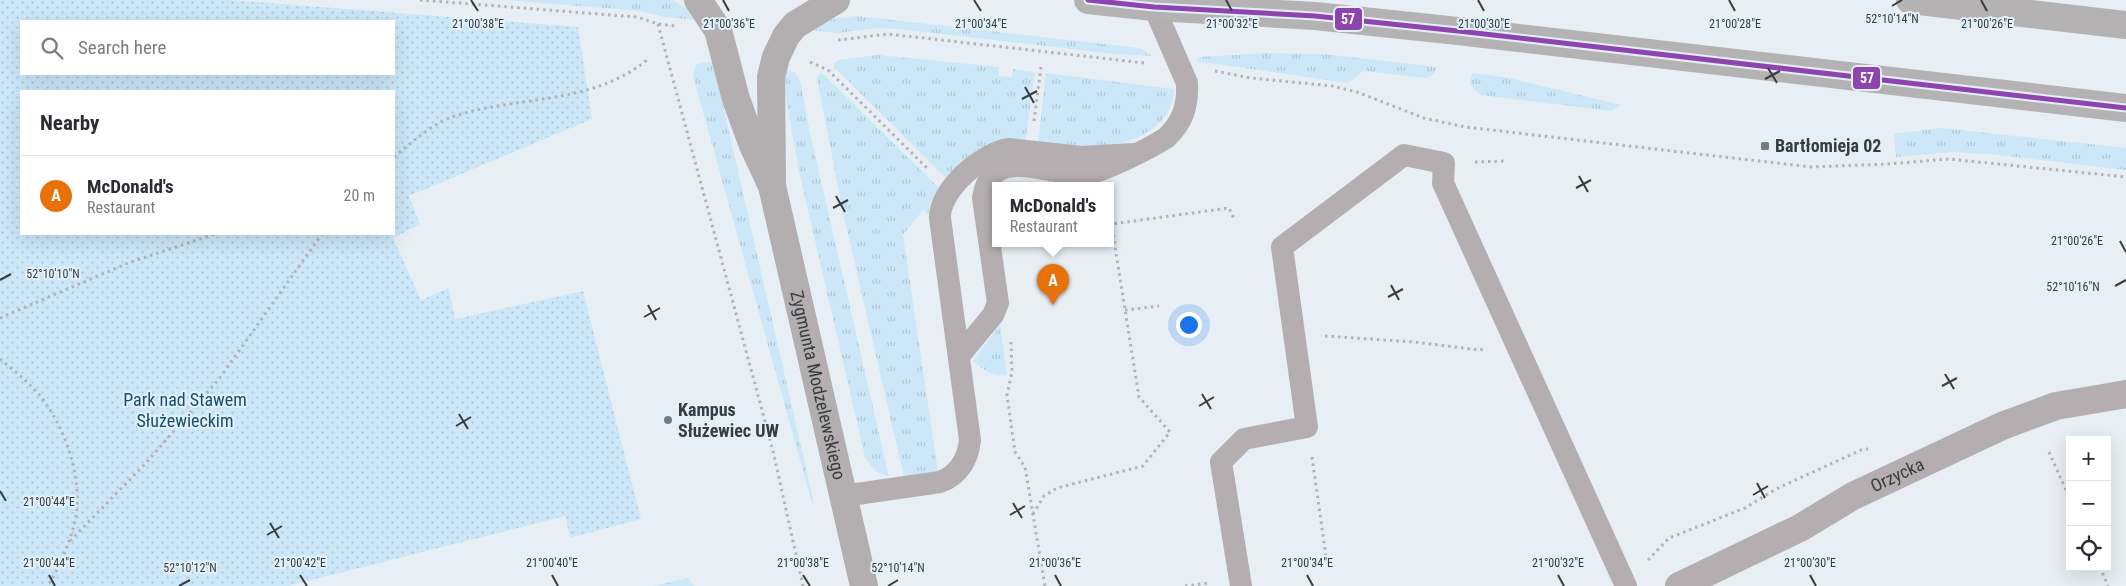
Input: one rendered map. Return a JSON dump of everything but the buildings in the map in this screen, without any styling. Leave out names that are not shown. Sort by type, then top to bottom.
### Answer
[{"type":"main road","points":[[1088,0],[1154,8],[1315,16],[2126,108]]},
{"type":"main road","points":[[1910,0],[2126,25]]},
{"type":"street","name":"Zygmunta Modzelewskiego","points":[[698,0],[718,30],[736,99],[752,143],[772,186],[864,586]]},
{"type":"street","name":"Zygmunta Modzelewskiego","points":[[772,186],[771,77],[776,57],[786,36],[796,25],[836,0]]},
{"type":"street","name":"Orzycka","points":[[1679,586],[1800,528],[1853,496],[2002,426],[2056,406],[2126,394]]},
{"type":"lane","points":[[959,356],[993,315],[998,302],[983,198],[988,182],[994,174],[1011,166],[1083,174],[1100,170],[1166,138],[1176,129],[1186,105],[1186,83],[1154,8]]},
{"type":"lane","points":[[843,496],[940,482],[948,479],[959,470],[967,455],[970,440],[940,218],[940,206],[951,190],[976,163],[1000,150],[1009,149],[1081,157],[1134,154]]},
{"type":"lane","points":[[1241,586],[1222,462],[1244,439],[1307,427],[1282,247],[1404,155],[1444,162],[1443,183],[1626,586]]},
{"type":"path","points":[[420,0],[637,17],[658,24],[676,26]]},
{"type":"path","points":[[658,24],[773,451],[803,586]]},
{"type":"path","points":[[834,40],[888,34],[1148,64]]},
{"type":"path","points":[[804,59],[828,70],[931,172]]},
{"type":"path","points":[[395,156],[434,125],[456,115],[499,105],[555,98],[592,90],[624,76],[647,60]]},
{"type":"path","points":[[1034,125],[1041,67]]},
{"type":"path","points":[[1206,70],[1252,78],[1342,88],[1369,96],[1424,118],[1475,128],[1811,166],[1887,164],[1949,159],[2126,177]]},
{"type":"path","points":[[1114,224],[1228,208],[1234,219]]},
{"type":"path","points":[[0,318],[128,264],[212,235]]},
{"type":"path","points":[[70,540],[146,463],[219,379],[321,235]]},
{"type":"path","points":[[1033,514],[1044,496],[1057,488],[1143,466],[1170,432],[1139,397],[1114,244]]},
{"type":"path","points":[[1126,310],[1159,306]]},
{"type":"path","points":[[1294,336],[1342,336],[1479,350],[1502,346],[1515,340]]},
{"type":"path","points":[[1010,338],[1012,372],[1007,395],[1015,452],[1024,468],[1045,586]]},
{"type":"path","points":[[0,359],[30,384],[47,404],[61,429],[70,454],[75,480],[76,514],[70,540],[47,586]]},
{"type":"path","points":[[1307,427],[1327,564]]},
{"type":"path","points":[[2049,452],[2066,490]]},
{"type":"path","points":[[2102,571],[2108,586]]},
{"type":"green space","name":"Park nad Stawem Służewieckim","points":[[0,0],[230,0],[578,27],[592,119],[409,196],[420,224],[393,238],[421,300],[449,288],[455,319],[583,291],[641,519],[570,538],[565,516],[288,586],[0,586]]},
{"type":"green space","points":[[506,0],[673,0],[686,8],[697,20],[665,17],[640,11]]},
{"type":"green space","points":[[857,16],[1139,48],[1154,56],[1115,54],[900,29],[877,28],[837,33],[810,30],[831,19]]},
{"type":"green space","points":[[1264,53],[1324,54],[1436,67],[1434,74],[1426,78],[1363,71],[1348,83],[1196,61],[1200,57]]},
{"type":"green space","points":[[878,55],[999,67],[999,76],[1012,77],[1013,69],[1035,72],[1025,143],[948,180],[834,67],[834,63],[839,60]]},
{"type":"green space","points":[[713,62],[814,503],[812,503],[693,76],[696,65]]},
{"type":"green space","points":[[785,70],[795,72],[801,84],[810,133],[889,477],[875,471],[865,457],[799,171],[784,88]]},
{"type":"green space","points":[[821,72],[939,188],[931,201],[929,215],[923,210],[903,235],[938,472],[904,477],[842,208],[817,78]]},
{"type":"green space","points":[[1046,73],[1174,89],[1172,102],[1167,113],[1159,123],[1137,138],[1099,147],[1038,145]]},
{"type":"green space","points":[[1472,73],[1510,78],[1621,105],[1611,111],[1480,95],[1470,84]]},
{"type":"green space","points":[[1941,128],[2126,148],[2126,170],[1989,154],[1951,152],[1896,157],[1894,134]]},
{"type":"green space","points":[[1000,325],[1007,375],[1002,376],[989,372],[973,361]]},
{"type":"green space","points":[[688,578],[694,586],[654,586]]},
{"type":"transit line","name":"57","points":[[1088,0],[1154,7],[1315,16],[2126,108]]},
{"type":"place","name":"Bartłomieja 02","points":[[1765,146]]},
{"type":"place","name":"McDonald's","points":[[1053,305]]},
{"type":"place","name":"Kampus Służewiec UW","points":[[668,420]]}]
